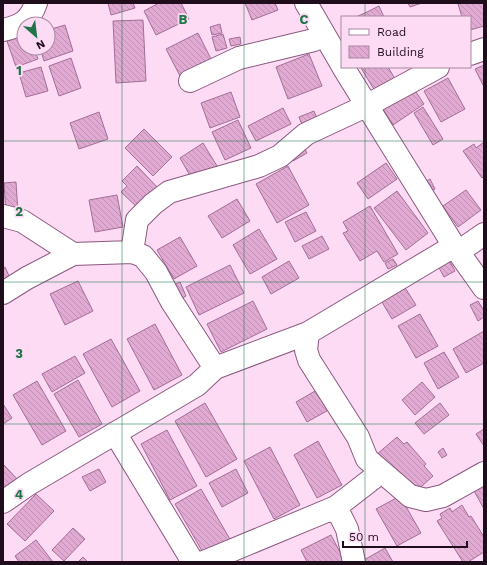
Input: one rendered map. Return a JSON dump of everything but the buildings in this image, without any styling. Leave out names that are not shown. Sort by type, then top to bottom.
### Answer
[{"type":"street","points":[[3,30],[22,24],[33,14],[36,3]]},
{"type":"street","points":[[306,3],[341,64]]},
{"type":"street","points":[[190,81],[238,58],[314,40],[324,34]]},
{"type":"street","points":[[471,54],[484,49]]},
{"type":"street","points":[[343,68],[456,249],[484,288]]},
{"type":"street","points":[[132,252],[137,220],[153,204],[169,192],[259,166],[280,156],[306,134],[366,106],[436,68]]},
{"type":"street","points":[[3,216],[22,220],[73,254]]},
{"type":"street","points":[[3,502],[29,484],[197,385],[215,368],[308,333],[484,234]]},
{"type":"street","points":[[3,293],[27,278],[73,254],[132,252],[144,256],[156,272],[172,302],[215,368]]},
{"type":"street","points":[[308,333],[306,350],[309,360],[358,437],[367,460],[410,496],[426,500],[443,496],[484,473]]},
{"type":"street","points":[[115,433],[193,562]]},
{"type":"street","points":[[204,562],[336,507],[381,472]]},
{"type":"street","points":[[336,507],[347,529],[354,562]]}]
